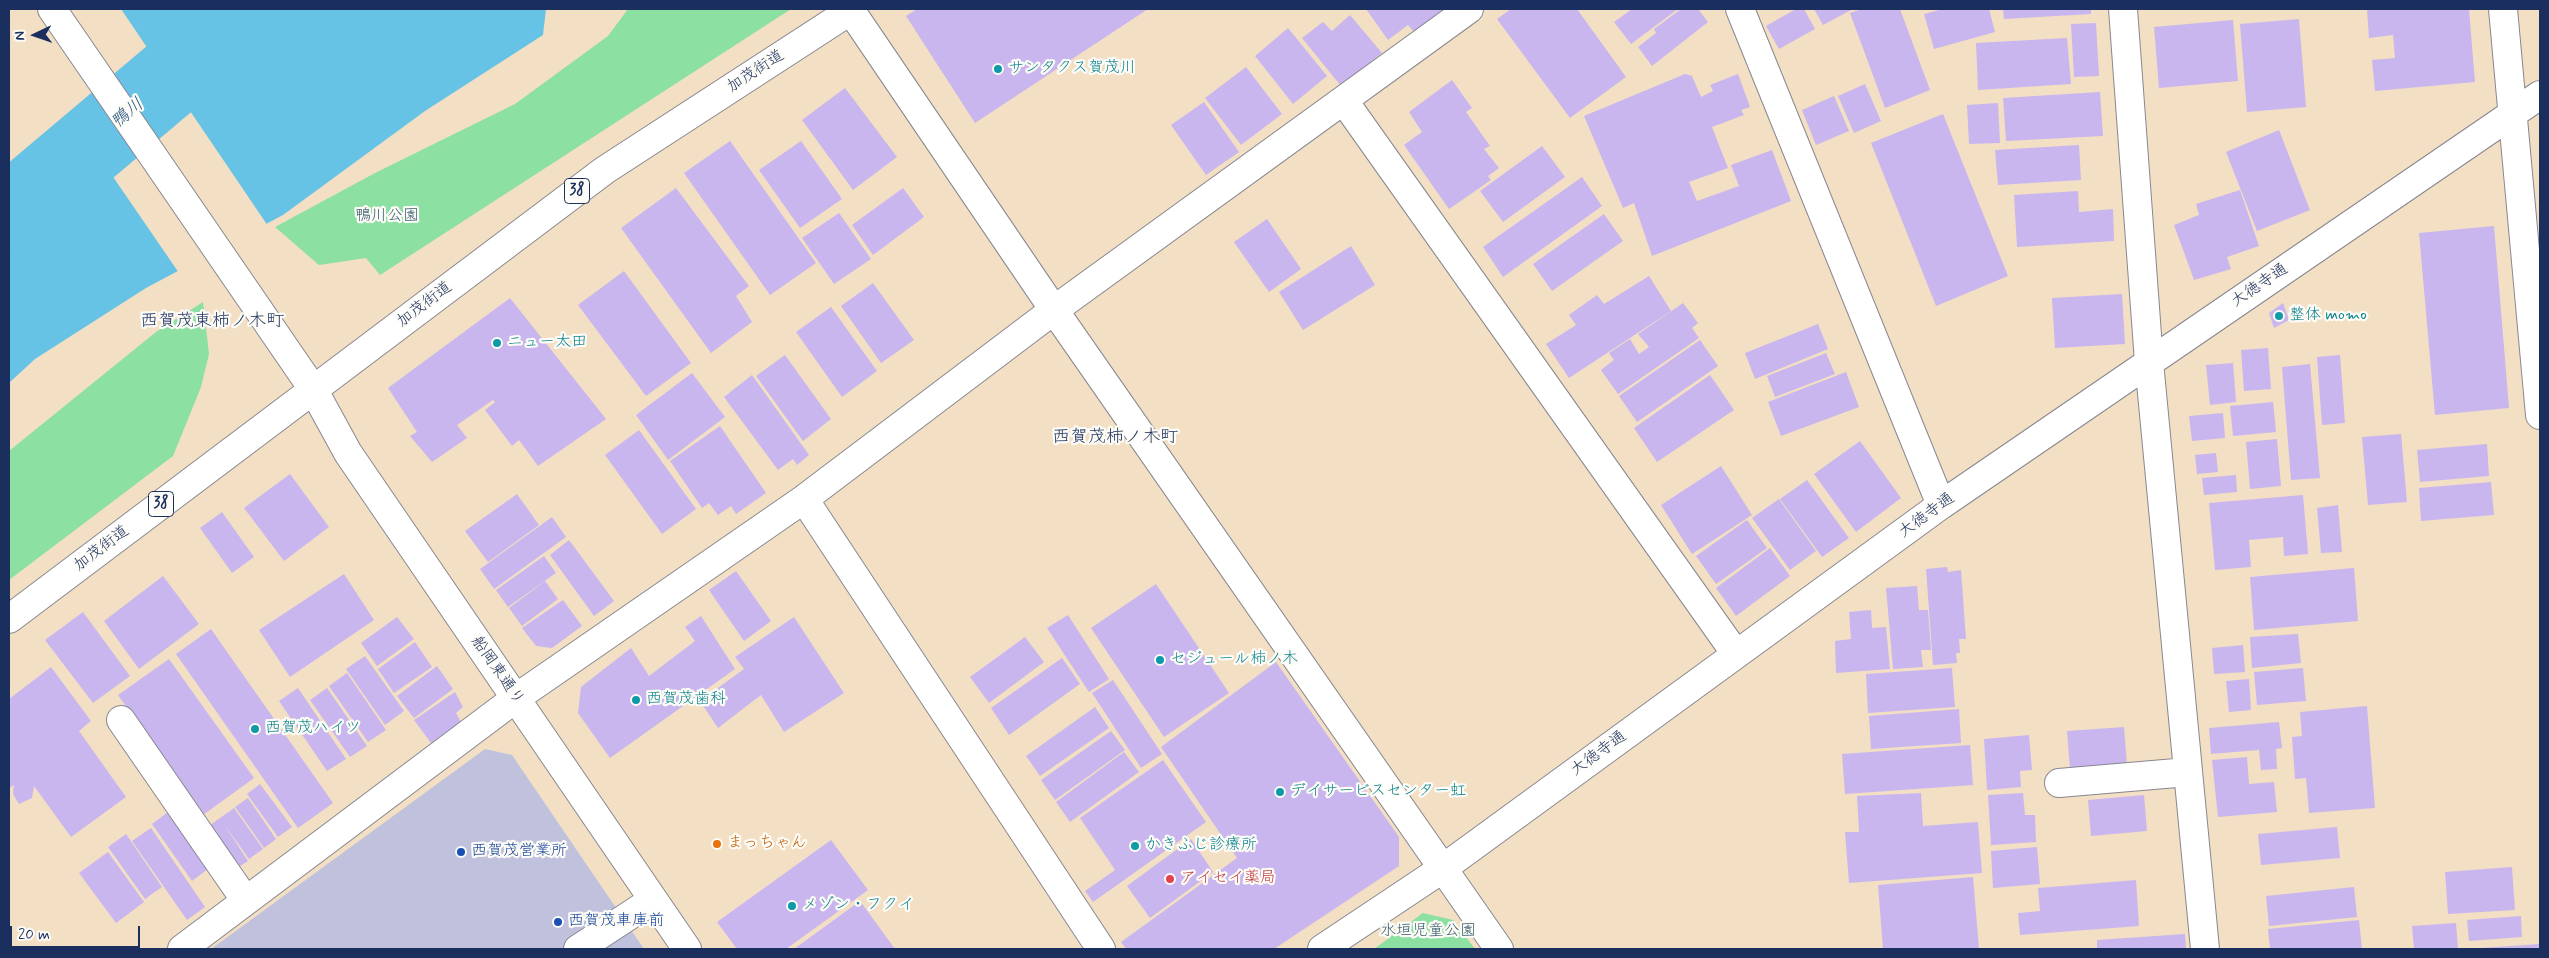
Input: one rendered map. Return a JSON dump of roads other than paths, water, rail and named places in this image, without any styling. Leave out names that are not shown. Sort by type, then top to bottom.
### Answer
[{"type":"street","name":"船岡東通り","points":[[52,9],[313,390],[348,453],[577,784],[653,900],[688,949]]},
{"type":"street","points":[[182,949],[516,698],[804,499],[1054,310],[1469,9]]},
{"type":"street","points":[[1740,9],[1941,505]]},
{"type":"street","points":[[2123,9],[2149,362],[2205,949]]},
{"type":"street","points":[[2503,9],[2540,415]]},
{"type":"street","name":"加茂街道","points":[[9,619],[605,170],[852,10]]},
{"type":"street","points":[[852,10],[1054,310],[1499,949]]},
{"type":"street","name":"大徳寺通","points":[[1322,949],[1442,869],[1941,505],[2540,96]]},
{"type":"street","points":[[1344,101],[1736,654]]},
{"type":"street","points":[[804,499],[1101,949]]},
{"type":"street","points":[[121,720],[246,901]]},
{"type":"street","points":[[2059,783],[2188,772]]},
{"type":"street","points":[[578,949],[653,900]]},
{"type":"water","points":[[97,9],[546,9],[543,35],[425,111],[283,215],[146,288],[35,359],[9,383],[9,231],[20,221],[94,128]]},
{"type":"waterway","name":"鴨川","points":[[9,214],[207,47],[242,9]]},
{"type":"place","name":"サンタクス賀茂川","points":[[998,69]]},
{"type":"place","name":"整体 momo","points":[[2279,316]]},
{"type":"place","name":"ニュー太田","points":[[497,343]]},
{"type":"place","name":"セジュール柿ノ木","points":[[1160,660]]},
{"type":"place","name":"西賀茂歯科","points":[[636,700]]},
{"type":"place","name":"西賀茂ハイツ","points":[[255,729]]},
{"type":"place","name":"デイサービスセンター虹","points":[[1280,792]]},
{"type":"place","name":"まっちゃん","points":[[717,844]]},
{"type":"place","name":"かきふじ診療所","points":[[1135,846]]},
{"type":"place","name":"西賀茂営業所","points":[[461,852]]},
{"type":"place","name":"アイセイ薬局","points":[[1170,879]]},
{"type":"place","name":"メゾン・フクイ","points":[[792,906]]},
{"type":"place","name":"西賀茂車庫前","points":[[558,922]]},
{"type":"district","name":"西賀茂東柿ノ木町","points":[[212,322]]},
{"type":"district","name":"西賀茂柿ノ木町","points":[[1115,438]]},
{"type":"park label","name":"鴨川公園","points":[[387,217]]},
{"type":"park label","name":"水垣児童公園","points":[[1428,932]]}]
